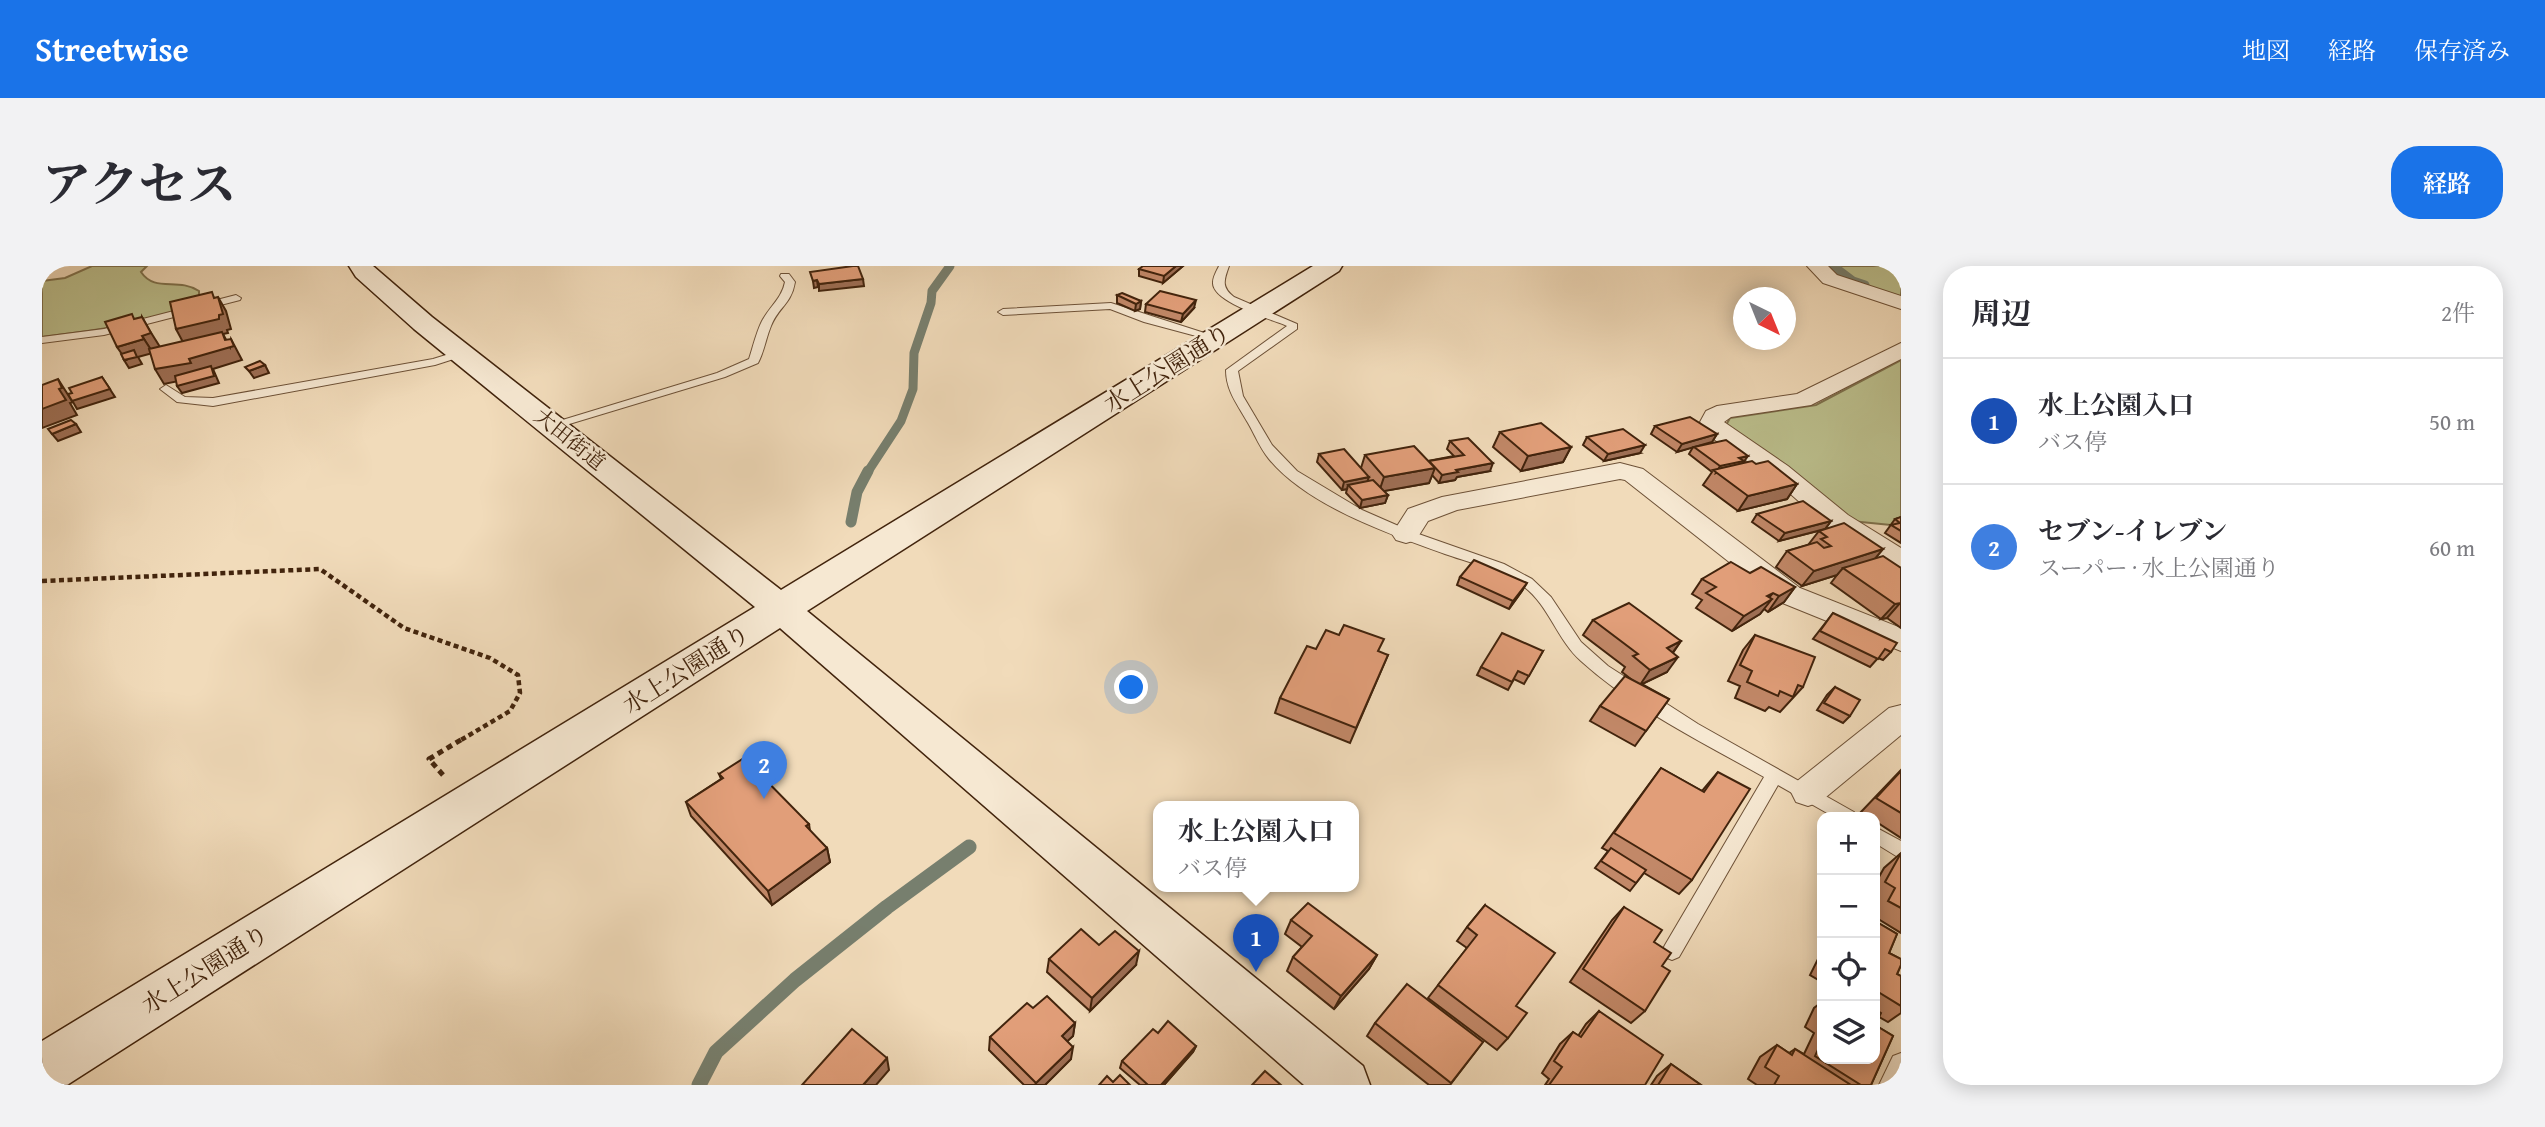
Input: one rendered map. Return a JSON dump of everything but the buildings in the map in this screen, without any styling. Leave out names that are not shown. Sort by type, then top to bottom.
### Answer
[{"type":"street","name":"大田街道","points":[[361,266],[462,353],[781,610],[1344,1085]]},
{"type":"street","name":"水上公園通り","points":[[42,1071],[1329,266]]},
{"type":"street","points":[[1817,266],[1830,279],[1901,303]]},
{"type":"street","points":[[1901,350],[1803,400],[1725,411],[1715,416],[1712,422],[1718,431],[1779,471],[1838,521],[1901,561]]},
{"type":"street","points":[[1406,534],[1418,515],[1451,503],[1620,471],[1634,474],[1790,595],[1901,640]]},
{"type":"street","points":[[1808,792],[1901,717]]},
{"type":"lane","points":[[1224,266],[1218,282],[1220,291],[1293,327],[1232,370],[1231,379],[1235,392],[1274,457],[1290,472],[1313,488],[1406,534],[1497,567],[1526,582],[1549,604],[1578,649],[1602,670],[1639,696],[1840,812]]},
{"type":"lane","points":[[552,425],[721,375],[754,361],[772,312],[787,297],[790,282],[785,276]]},
{"type":"lane","points":[[42,340],[104,332],[236,298]]},
{"type":"lane","points":[[1003,312],[1111,306],[1148,320],[1215,338]]},
{"type":"lane","points":[[166,389],[172,397],[184,401],[213,402],[435,362],[462,353]]},
{"type":"lane","points":[[1672,951],[1775,774]]},
{"type":"lane","points":[[1880,837],[1901,850]]},
{"type":"lane","points":[[1891,1085],[1901,1063]]},
{"type":"path","points":[[42,581],[320,569],[346,584],[374,610],[407,629],[499,660],[518,675],[520,693],[510,711],[429,759],[469,804]]},
{"type":"green space","points":[[92,266],[147,266],[141,272],[153,282],[191,287],[199,291],[199,298],[184,307],[145,320],[42,337],[42,281],[65,278]]},
{"type":"green space","points":[[1828,266],[1901,266],[1901,298],[1848,281]]},
{"type":"green space","points":[[1901,360],[1901,526],[1841,520],[1725,427],[1730,418],[1816,405]]},
{"type":"waterway","points":[[867,473],[901,421],[913,389],[914,353],[931,303],[932,291],[950,266]]},
{"type":"waterway","points":[[1833,266],[1853,281],[1865,285]]},
{"type":"waterway","points":[[851,522],[857,492],[868,471]]},
{"type":"waterway","points":[[699,1085],[716,1052],[795,980],[887,907],[969,847]]},
{"type":"place","name":"セブン-イレブン","points":[[764,799]]},
{"type":"place","name":"水上公園入口","points":[[1256,972]]}]
